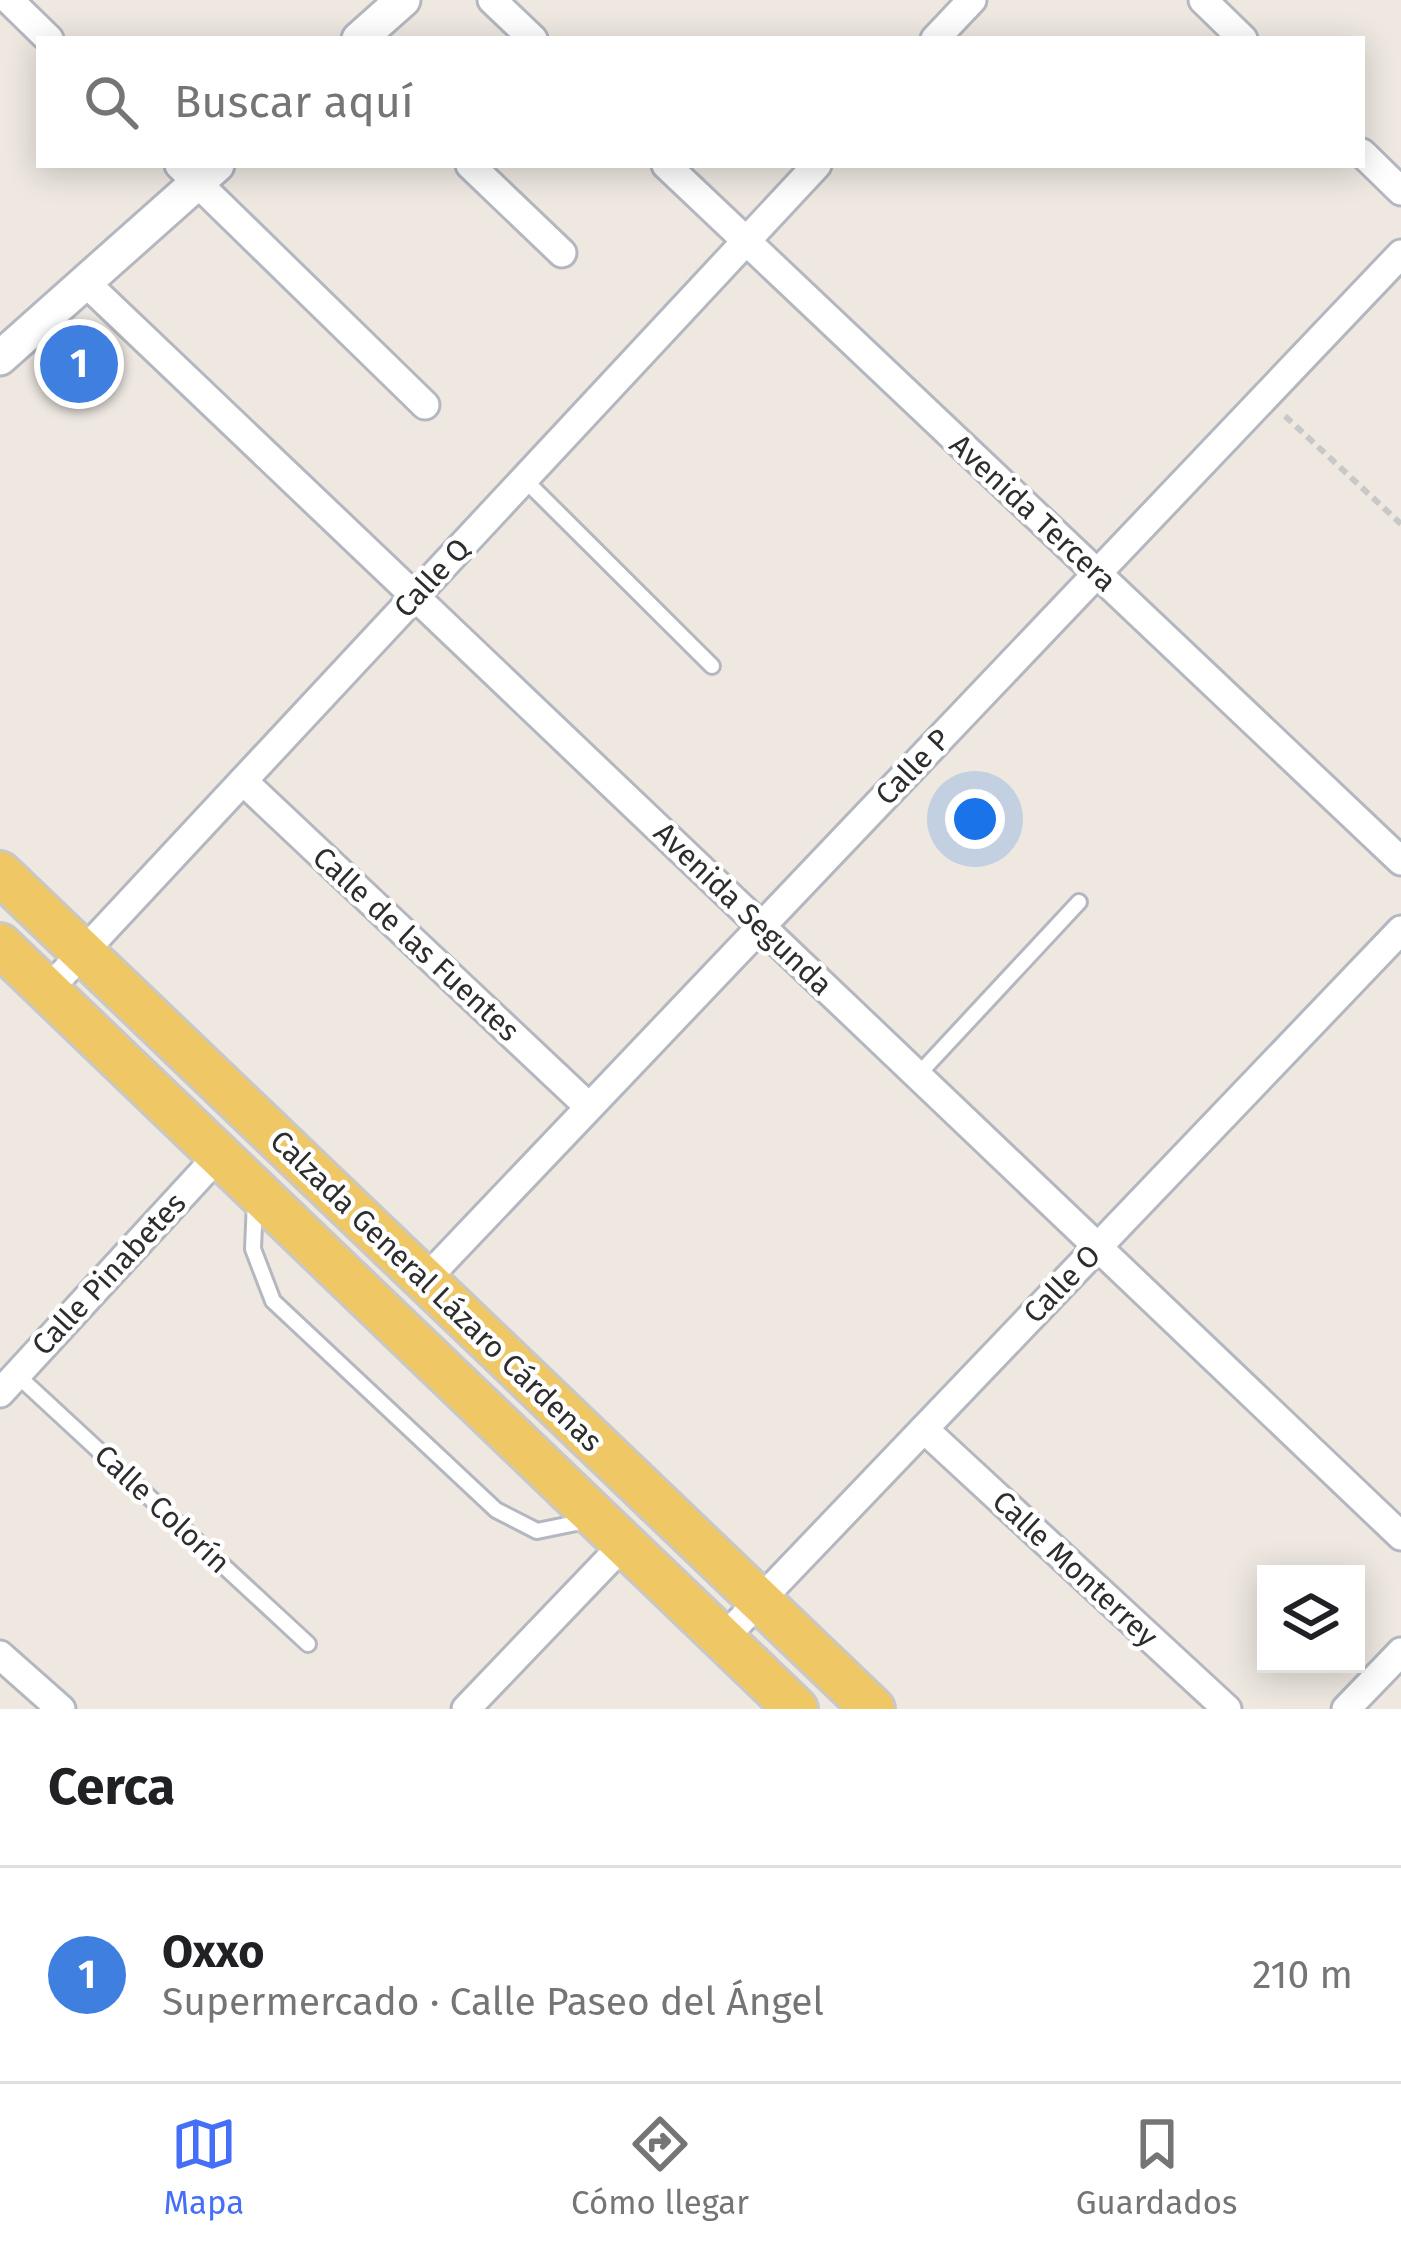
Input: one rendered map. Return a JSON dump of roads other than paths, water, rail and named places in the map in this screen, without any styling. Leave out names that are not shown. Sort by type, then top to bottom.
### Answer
[{"type":"main road","name":"Calzada General Lázaro Cárdenas","points":[[0,873],[873,1709]]},
{"type":"main road","name":"Calzada General Lázaro Cárdenas","points":[[0,945],[796,1709]]},
{"type":"street","points":[[9,0],[46,36]]},
{"type":"street","points":[[492,0],[530,36]]},
{"type":"street","points":[[938,36],[972,0]]},
{"type":"street","points":[[1203,0],[1240,36]]},
{"type":"street","points":[[362,36],[399,1]]},
{"type":"street","points":[[1365,156],[1401,190]]},
{"type":"street","points":[[473,168],[562,253]]},
{"type":"street","name":"Avenida Tercera","points":[[669,168],[1401,862]]},
{"type":"street","name":"Calle Q","points":[[47,991],[814,168]]},
{"type":"street","points":[[0,358],[86,282],[197,171],[424,405]]},
{"type":"street","name":"Calle P","points":[[425,1280],[1401,254]]},
{"type":"street","name":"Avenida Segunda","points":[[86,282],[1401,1536]]},
{"type":"street","name":"Calle de las Fuentes","points":[[243,781],[589,1107]]},
{"type":"street","name":"Calle O","points":[[723,1639],[1401,930]]},
{"type":"street","name":"Calle Pinabetes","points":[[9,1384],[219,1155]]},
{"type":"street","name":"Calle Monterrey","points":[[924,1429],[1227,1709]]},
{"type":"street","points":[[466,1709],[611,1531]]},
{"type":"street","points":[[1346,1709],[1401,1652]]},
{"type":"street","points":[[0,1655],[62,1709]]},
{"type":"lane","points":[[524,479],[712,666]]},
{"type":"lane","points":[[917,1076],[1078,902]]},
{"type":"lane","points":[[255,1190],[253,1249],[273,1301],[496,1510],[537,1531],[611,1531]]},
{"type":"lane","name":"Calle Colorín","points":[[9,1384],[308,1644]]},
{"type":"place","name":"Oxxo","points":[[79,364]]}]
